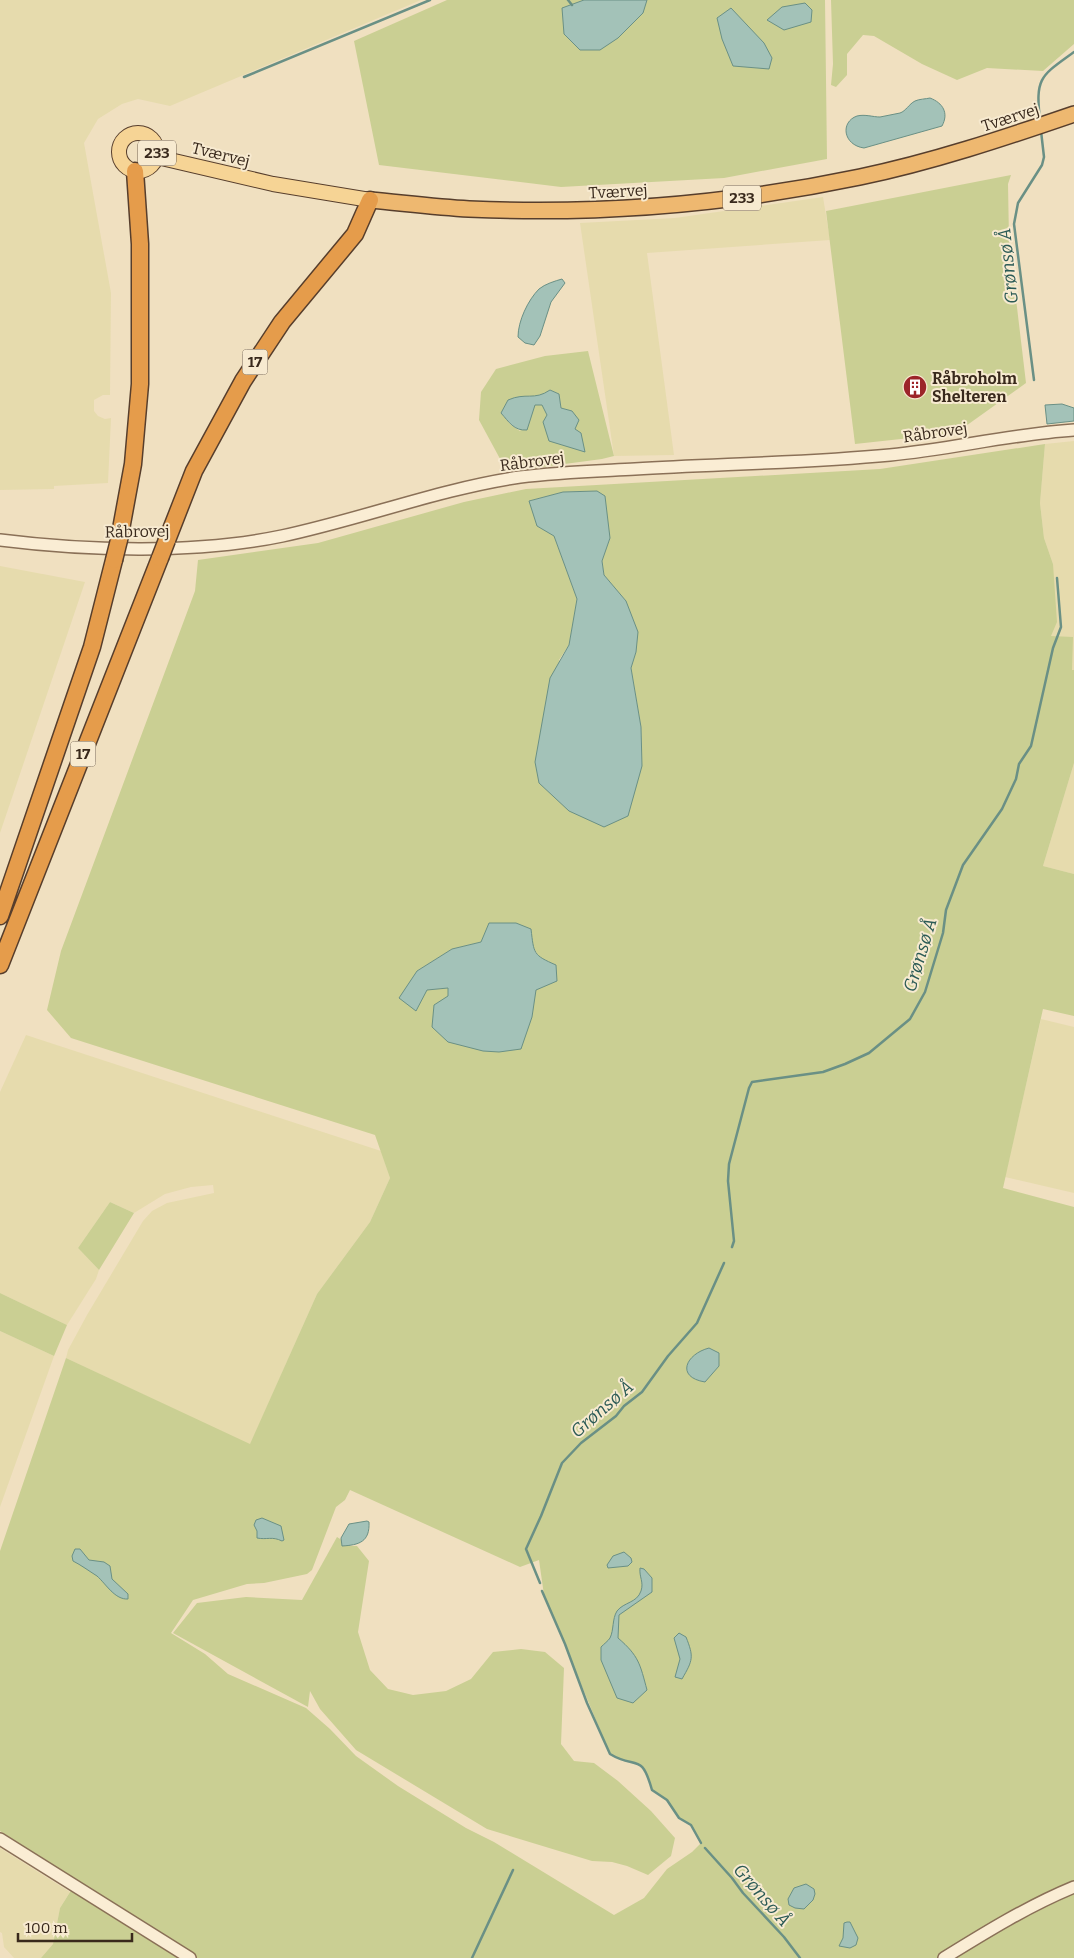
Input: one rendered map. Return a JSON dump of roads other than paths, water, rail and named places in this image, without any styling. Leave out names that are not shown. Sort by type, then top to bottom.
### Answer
[{"type":"highway","name":"Tværvej","points":[[370,200],[466,209],[564,211],[714,202],[862,177],[929,160],[1074,114]]},
{"type":"highway","name":"17","points":[[0,916],[92,647],[119,540],[133,464],[140,384],[140,273],[135,171]]},
{"type":"highway","name":"17","points":[[0,965],[194,471],[243,380],[282,322],[355,234],[370,200]]},
{"type":"main road","name":"233","points":[[136,134],[148,136],[156,145],[157,157],[151,167],[135,171],[124,164],[120,152],[124,140],[136,134]]},
{"type":"main road","name":"Tværvej","points":[[157,157],[272,184],[370,200]]},
{"type":"street","name":"Råbrovej","points":[[0,540],[105,549],[219,545],[280,536],[343,521],[458,489],[521,477],[585,471],[892,455],[1040,433],[1074,430]]},
{"type":"street","points":[[0,1839],[190,1958]]},
{"type":"street","points":[[944,1958],[1004,1921],[1074,1887]]},
{"type":"water","points":[[584,0],[647,0],[643,13],[618,38],[600,50],[580,50],[564,34],[562,8]]},
{"type":"water","points":[[805,3],[812,10],[811,22],[784,30],[767,20],[782,7]]},
{"type":"water","points":[[731,8],[764,43],[772,58],[769,69],[733,66],[722,39],[717,18]]},
{"type":"water","points":[[930,98],[944,109],[945,117],[942,126],[864,148],[852,143],[848,138],[846,128],[848,123],[857,116],[880,117],[900,113],[915,101]]},
{"type":"water","points":[[562,279],[565,283],[551,302],[540,336],[534,345],[525,343],[518,337],[518,331],[528,305],[539,289]]},
{"type":"water","points":[[550,390],[559,394],[561,408],[572,411],[579,420],[575,429],[581,433],[585,452],[549,441],[543,422],[547,415],[542,405],[535,405],[527,430],[515,427],[501,413],[508,400],[539,395]]},
{"type":"water","points":[[1062,404],[1074,408],[1074,421],[1047,424],[1045,405]]},
{"type":"water","points":[[597,491],[605,496],[610,538],[602,561],[604,575],[626,601],[638,632],[636,652],[631,668],[641,727],[642,766],[628,816],[604,827],[569,811],[539,783],[535,762],[550,678],[569,645],[577,599],[554,536],[537,526],[529,501],[563,492]]},
{"type":"water","points":[[489,923],[516,923],[531,929],[536,953],[543,959],[556,965],[557,981],[536,990],[532,1017],[521,1049],[499,1052],[483,1051],[448,1042],[432,1027],[434,1005],[448,996],[448,988],[427,990],[416,1011],[399,998],[417,971],[452,949],[481,942]]},
{"type":"water","points":[[709,1348],[719,1353],[719,1366],[705,1382],[690,1375],[687,1371],[687,1365],[694,1355]]},
{"type":"water","points":[[262,1518],[281,1526],[284,1540],[257,1538],[257,1531],[254,1525],[256,1520]]},
{"type":"water","points":[[369,1522],[368,1534],[362,1541],[354,1545],[342,1546],[341,1538],[349,1524]]},
{"type":"water","points":[[75,1549],[80,1549],[89,1560],[104,1562],[110,1566],[112,1579],[128,1594],[128,1599],[119,1597],[97,1576],[73,1561],[72,1556]]},
{"type":"water","points":[[624,1552],[631,1558],[632,1562],[628,1566],[608,1568],[607,1565],[613,1556]]},
{"type":"water","points":[[640,1568],[644,1569],[652,1578],[652,1592],[619,1615],[618,1638],[638,1661],[647,1690],[633,1703],[617,1698],[601,1660],[601,1647],[610,1638],[617,1611],[637,1598],[641,1591]]},
{"type":"water","points":[[679,1633],[686,1637],[691,1654],[690,1663],[682,1679],[675,1677],[680,1659],[674,1638]]},
{"type":"water","points":[[806,1884],[814,1889],[813,1900],[804,1909],[789,1905],[788,1899],[794,1888]]},
{"type":"water","points":[[850,1922],[858,1938],[856,1945],[850,1948],[839,1946],[843,1938],[844,1923]]},
{"type":"waterway","points":[[244,77],[430,0]]},
{"type":"waterway","points":[[568,0],[572,5]]},
{"type":"waterway","name":"Grønsø Å","points":[[1040,120],[1039,95],[1043,79],[1047,73],[1074,52]]},
{"type":"waterway","name":"Grønsø Å","points":[[1034,380],[1014,224],[1018,203],[1042,165],[1044,157],[1041,131]]},
{"type":"waterway","name":"Grønsø Å","points":[[732,1247],[734,1241],[728,1181],[729,1164],[752,1082],[823,1072],[869,1053],[910,1019],[925,992],[943,933],[946,910],[963,865],[1002,809],[1016,779],[1019,764],[1031,746],[1053,648],[1061,627],[1057,578]]},
{"type":"waterway","name":"Grønsø Å","points":[[540,1583],[526,1549],[562,1463],[581,1443],[616,1416],[624,1406],[642,1392],[668,1356],[697,1323],[724,1263]]},
{"type":"waterway","name":"Grønsø Å","points":[[542,1591],[565,1644],[587,1703],[610,1754],[641,1766],[652,1790],[667,1800],[679,1818],[691,1825],[701,1843]]},
{"type":"waterway","name":"Grønsø Å","points":[[705,1848],[784,1937],[800,1958]]},
{"type":"waterway","points":[[472,1958],[513,1870]]},
{"type":"place","name":"Råbroholm Shelteren","points":[[915,387]]}]
